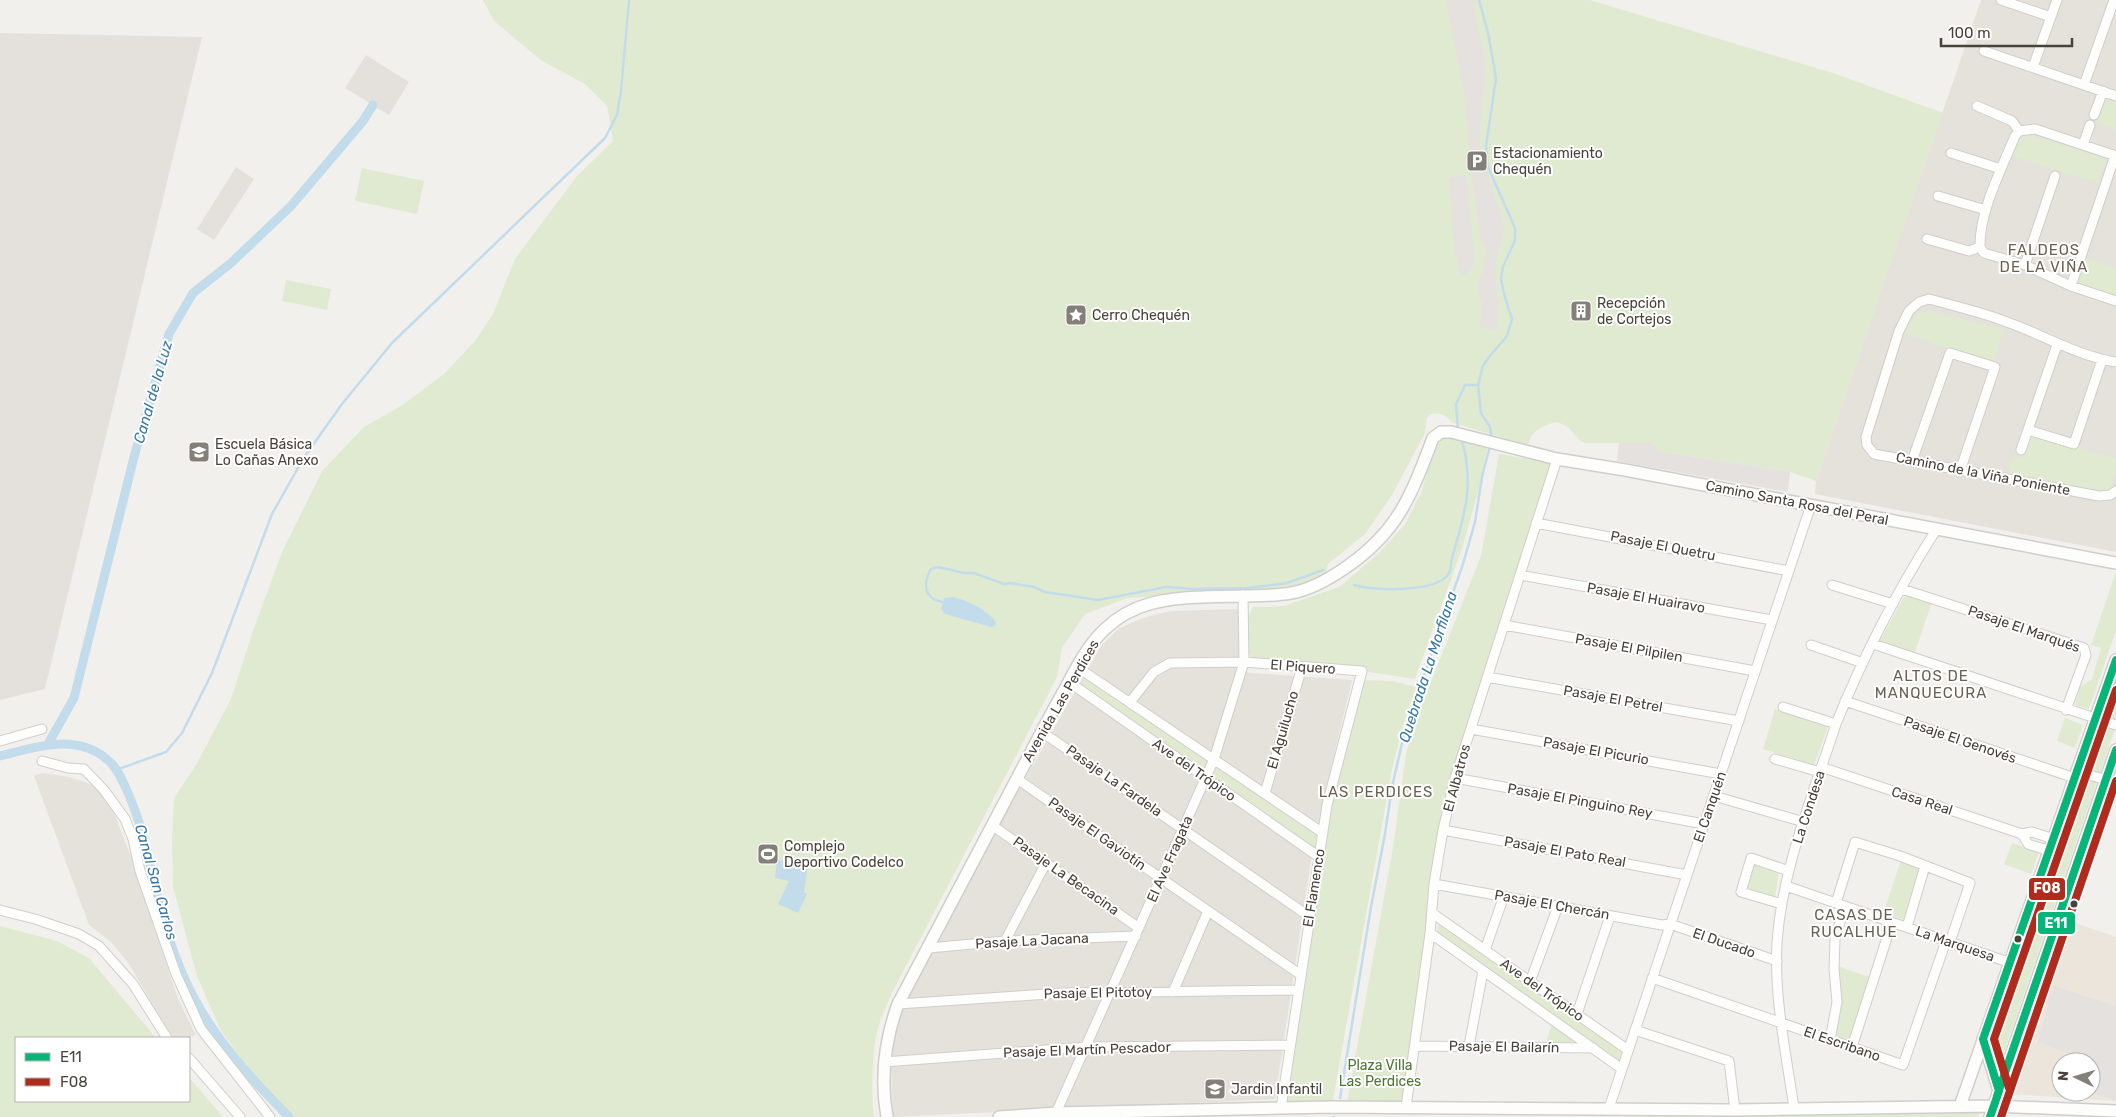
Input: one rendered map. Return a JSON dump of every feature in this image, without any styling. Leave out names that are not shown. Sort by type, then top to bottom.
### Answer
[{"type":"street","points":[[2001,0],[2051,16]]},
{"type":"street","points":[[2033,68],[2057,0]]},
{"type":"street","points":[[2084,85],[2114,0]]},
{"type":"street","points":[[1984,50],[2116,96]]},
{"type":"street","points":[[2094,115],[2102,91]]},
{"type":"street","points":[[1977,106],[2012,122],[2019,131]]},
{"type":"street","points":[[2083,145],[2090,125]]},
{"type":"street","points":[[2071,286],[2116,156],[2035,129],[2019,131],[2015,136],[1986,210],[1979,234],[1980,246],[1984,253],[2025,264],[2071,286],[2116,301]]},
{"type":"street","points":[[1951,153],[2002,169]]},
{"type":"street","points":[[2025,264],[2055,176]]},
{"type":"street","points":[[1938,196],[1986,210]]},
{"type":"street","points":[[1927,239],[1969,251],[1980,246]]},
{"type":"street","name":"Camino de la Viña Poniente","points":[[2057,345],[2007,322],[1928,299],[1919,302],[1909,311],[1899,331],[1867,432],[1867,445],[1874,454],[2099,496],[2110,495],[2116,490]]},
{"type":"street","points":[[2021,450],[2057,345],[2102,360],[2116,362]]},
{"type":"street","points":[[1912,461],[1950,353],[1995,367],[1960,470]]},
{"type":"street","points":[[2028,430],[2074,444],[2102,360]]},
{"type":"street","name":"Avenida Las Perdices","points":[[887,1117],[884,1093],[884,1062],[889,1034],[898,1004],[1077,667],[1103,630],[1122,616],[1142,605],[1176,598],[1275,595],[1294,592],[1336,574],[1365,553],[1394,524],[1415,487],[1435,435],[1448,431],[1480,439]]},
{"type":"street","name":"Camino Santa Rosa del Peral","points":[[1480,439],[1557,459],[2116,562]]},
{"type":"street","name":"El Albatros","points":[[1406,1108],[1430,933],[1434,884],[1443,830],[1455,778],[1557,459]]},
{"type":"street","name":"El Canquén","points":[[1608,1108],[1811,505]]},
{"type":"street","name":"Pasaje El Quetru","points":[[1536,523],[1789,571]]},
{"type":"street","name":"La Condesa","points":[[1794,1108],[1782,1023],[1777,961],[1782,904],[1789,871],[1845,700],[1893,604],[1936,530]]},
{"type":"street","name":"Pasaje El Huairavo","points":[[1520,575],[1772,620]]},
{"type":"street","points":[[1832,585],[1893,604]]},
{"type":"street","name":"Pasaje El Marqués","points":[[1902,589],[2084,648],[2085,657],[2066,710]]},
{"type":"street","name":"El Ave Fragata","points":[[1056,1113],[1184,830],[1214,759],[1244,662],[1243,595]]},
{"type":"street","name":"Pasaje El Pilpilen","points":[[1504,626],[1755,671]]},
{"type":"street","points":[[1811,644],[1863,663]]},
{"type":"street","points":[[1873,644],[2066,710],[2116,725]]},
{"type":"street","points":[[1960,1106],[2116,660]]},
{"type":"street","name":"El Piquero","points":[[1130,702],[1154,672],[1170,664],[1244,662],[1362,671]]},
{"type":"street","name":"Ave del Trópico","points":[[1077,667],[1323,833]]},
{"type":"street","name":"El Aguilucho","points":[[1265,793],[1302,667]]},
{"type":"street","name":"El Flamenco","points":[[1280,1108],[1323,833],[1333,781],[1362,671]]},
{"type":"street","name":"Pasaje El Petrel","points":[[1487,677],[1738,721]]},
{"type":"street","name":"Ave del Trópico","points":[[1069,682],[1319,857]]},
{"type":"street","name":"Pasaje El Genovés","points":[[1845,700],[2076,775],[2111,782]]},
{"type":"street","points":[[1783,707],[1836,724]]},
{"type":"street","points":[[0,741],[42,729]]},
{"type":"street","name":"Pasaje El Picurio","points":[[1471,729],[1721,774]]},
{"type":"street","name":"Pasaje La Fardela","points":[[1042,732],[1310,917]]},
{"type":"street","points":[[1992,1112],[2008,1062],[2111,782],[2116,750]]},
{"type":"street","name":"Casa Real","points":[[1775,759],[1821,770],[2022,834],[2032,832],[2054,839]]},
{"type":"street","points":[[42,761],[68,768],[84,769],[104,790],[125,819],[133,839],[140,871],[176,974],[195,1016],[212,1045],[270,1117]]},
{"type":"street","name":"Pasaje El Pinguino Rey","points":[[1455,778],[1704,824]]},
{"type":"street","name":"Pasaje El Gaviotín","points":[[1017,779],[1301,975]]},
{"type":"street","points":[[1714,796],[1804,822]]},
{"type":"street","name":"Pasaje La Becacina","points":[[992,826],[1046,863],[1138,932]]},
{"type":"street","name":"Pasaje El Pato Real","points":[[1443,830],[1687,875]]},
{"type":"street","name":"Casa Real","points":[[2022,834],[2028,844],[2050,851]]},
{"type":"street","points":[[1836,903],[1856,842],[1925,866],[1970,883],[1948,942]]},
{"type":"street","points":[[1782,904],[1740,892],[1751,858],[1789,871]]},
{"type":"street","points":[[1005,941],[1046,863]]},
{"type":"street","points":[[1906,928],[1925,866]]},
{"type":"street","name":"Pasaje El Chercán","points":[[1434,884],[1662,925],[1670,924]]},
{"type":"street","name":"La Marquesa","points":[[1786,886],[2011,963]]},
{"type":"street","points":[[1485,950],[1504,896]]},
{"type":"street","points":[[1530,982],[1558,906]]},
{"type":"street","points":[[1830,1040],[1837,1002],[1834,968],[1835,939],[1845,906]]},
{"type":"street","points":[[0,910],[35,919],[79,934],[100,946],[133,984],[166,1037]]},
{"type":"street","points":[[1173,992],[1208,911]]},
{"type":"street","name":"Ave del Trópico","points":[[1432,914],[1628,1050]]},
{"type":"street","points":[[1577,1014],[1610,916]]},
{"type":"street","points":[[1852,1047],[1892,922]]},
{"type":"street","name":"El Ducado","points":[[1670,924],[1777,961]]},
{"type":"street","name":"Pasaje La Jacana","points":[[929,948],[1138,932]]},
{"type":"street","name":"Ave del Trópico","points":[[1430,933],[1622,1069]]},
{"type":"street","name":"El Escribano","points":[[1652,978],[1903,1064],[1948,942]]},
{"type":"street","points":[[1469,1046],[1483,971]]},
{"type":"street","name":"Pasaje El Pitotoy","points":[[898,1004],[1051,993],[1299,990]]},
{"type":"street","points":[[1635,1030],[1729,1061],[1735,1110]]},
{"type":"street","points":[[1984,1039],[1998,1091]]},
{"type":"street","name":"Pasaje El Martín Pescador","points":[[884,1062],[1086,1047],[1290,1045]]},
{"type":"street","name":"Pasaje El Bailarín","points":[[1415,1046],[1593,1048]]},
{"type":"street","points":[[1988,1057],[1994,1064],[1998,1065],[2008,1062]]},
{"type":"street","points":[[190,1059],[240,1117]]},
{"type":"street","points":[[999,1117],[1056,1113],[1280,1108],[1735,1110],[1960,1106],[1992,1112],[2116,1111]]},
{"type":"shaded area","name":"Estacionamiento Chequén","points":[[1446,0],[1472,0],[1484,57],[1485,69],[1479,139],[1504,228],[1495,268],[1498,301],[1497,330],[1480,328],[1482,303],[1478,283],[1482,273],[1486,249],[1481,240],[1471,172],[1464,93]]},
{"type":"shaded area","points":[[1981,0],[2116,0],[2116,552],[1815,494],[1816,481]]},
{"type":"shaded area","points":[[0,33],[202,37],[45,689],[0,700]]},
{"type":"shaded area","points":[[366,55],[409,82],[389,115],[345,88]]},
{"type":"shaded area","points":[[236,167],[254,179],[214,240],[197,229]]},
{"type":"shaded area","name":"Estacionamiento Chequén","points":[[1466,175],[1475,261],[1468,275],[1462,276],[1458,268],[1458,257],[1455,257],[1449,178]]},
{"type":"shaded area","points":[[1619,443],[1652,443],[1659,451],[1790,472],[1788,492],[1617,461]]},
{"type":"shaded area","points":[[1239,609],[1240,672],[1352,680],[1311,861],[1275,1099],[893,1117],[891,1060],[893,1041],[903,1006],[937,946],[996,830],[1101,646],[1118,629],[1154,615],[1171,611]]},
{"type":"shaded area","points":[[42,773],[70,777],[95,786],[115,815],[134,865],[178,999],[196,1035],[173,1037],[129,964],[111,942],[89,925],[34,776]]},
{"type":"shaded area","points":[[2064,919],[2116,937],[2116,1101],[2101,1100],[2101,1052],[2051,1052],[2051,1097],[2008,1094]]},
{"type":"shaded area","points":[[2054,986],[2116,1006],[2116,1101],[2101,1096],[2101,1052],[2064,1052],[2038,1042],[2049,1003],[2038,1000],[2041,991],[2051,994]]},
{"type":"green space","points":[[483,0],[1590,0],[1836,74],[1943,113],[1816,481],[1790,472],[1659,451],[1652,443],[1585,443],[1566,426],[1555,422],[1535,432],[1529,443],[1525,445],[1451,422],[1442,415],[1431,414],[1427,418],[1425,433],[1392,495],[1365,534],[1328,564],[1324,579],[1290,589],[1128,598],[1085,614],[1062,648],[1057,677],[885,1008],[874,1048],[872,1085],[874,1117],[282,1117],[220,1029],[197,976],[173,887],[172,836],[174,798],[196,765],[231,699],[253,631],[282,552],[322,471],[364,427],[401,406],[444,374],[475,341],[493,314],[515,259],[577,176],[613,141],[607,106],[585,84],[542,61],[494,21]]},
{"type":"green space","points":[[2105,98],[2116,102],[2116,129],[2097,123]]},
{"type":"green space","points":[[2031,135],[2106,159],[2098,183],[2013,156],[2018,140]]},
{"type":"green space","points":[[362,168],[424,181],[417,214],[355,201]]},
{"type":"green space","points":[[2084,258],[2116,268],[2116,296],[2078,283],[2076,279]]},
{"type":"green space","points":[[286,280],[331,289],[327,310],[282,301]]},
{"type":"green space","points":[[1933,311],[2004,330],[1992,364],[1904,333],[1917,313]]},
{"type":"green space","points":[[2029,433],[2116,458],[2116,472],[2110,490],[2096,492],[2008,474],[2012,457],[2022,459]]},
{"type":"green space","points":[[1449,435],[1488,445],[1478,492],[1462,549],[1415,679],[1362,671],[1255,662],[1249,653],[1249,614],[1253,607],[1284,606],[1339,587],[1379,553],[1405,524],[1421,493],[1436,444],[1442,436]]},
{"type":"green space","name":"Plaza Villa Las Perdices","points":[[1499,454],[1552,463],[1455,764],[1404,1104],[1347,1103],[1393,847],[1406,754],[1417,717],[1481,556]]},
{"type":"green space","points":[[2116,572],[2116,631],[2089,709],[2075,705],[2080,687],[2092,679],[2101,648],[2091,645]]},
{"type":"green space","points":[[1907,592],[1932,602],[1914,655],[1878,644]]},
{"type":"green space","points":[[1087,675],[1321,834],[1319,851],[1080,688]]},
{"type":"green space","points":[[2116,675],[2116,726],[2003,1055],[1990,1043]]},
{"type":"green space","name":"Plaza Villa Las Perdices","points":[[1363,680],[1392,681],[1416,687],[1403,725],[1392,769],[1332,1104],[1286,1105],[1325,841],[1335,790]]},
{"type":"green space","points":[[1775,709],[1828,727],[1814,765],[1763,749]]},
{"type":"green space","points":[[2065,718],[2083,725],[2075,748],[2057,741]]},
{"type":"green space","points":[[2012,843],[2039,852],[2031,874],[2004,864]]},
{"type":"green space","points":[[1901,860],[1923,867],[1907,920],[1883,914]]},
{"type":"green space","points":[[1757,863],[1779,870],[1775,898],[1749,891],[1747,884],[1753,864]]},
{"type":"green space","points":[[1438,924],[1622,1050],[1619,1061],[1438,936]]},
{"type":"green space","points":[[0,926],[57,941],[89,958],[155,1037],[15,1037],[15,1102],[190,1102],[190,1078],[223,1117],[0,1117]]},
{"type":"green space","points":[[1838,966],[1869,977],[1850,1041],[1833,1035],[1841,1003]]},
{"type":"green space","points":[[1552,1024],[1582,1042],[1546,1043]]},
{"type":"green space","points":[[1980,1111],[1978,1117],[1618,1117]]},
{"type":"water","points":[[953,597],[964,600],[982,610],[996,622],[995,626],[991,627],[945,614],[941,609],[944,598]]},
{"type":"water","points":[[777,860],[808,865],[804,892],[807,894],[798,913],[778,904],[789,881],[775,878]]},
{"type":"waterway","points":[[116,770],[166,752],[182,733],[212,673],[272,514],[303,459],[342,404],[392,343],[605,138],[617,115],[629,0]]},
{"type":"waterway","name":"Quebrada La Morfilana","points":[[1479,0],[1488,33],[1496,78],[1486,146],[1488,167],[1515,228],[1515,240],[1503,267],[1501,279],[1512,319],[1507,336],[1483,366],[1478,385],[1481,413],[1490,427],[1491,435]]},
{"type":"waterway","name":"Canal de la Luz","points":[[48,744],[74,698],[134,457],[169,334],[193,293],[231,263],[291,206],[363,121],[373,105]]},
{"type":"waterway","points":[[1458,431],[1456,404],[1465,385],[1478,385]]},
{"type":"waterway","points":[[1354,585],[1405,589],[1432,584],[1443,580],[1449,573],[1467,498],[1467,470],[1461,438]]},
{"type":"waterway","name":"Quebrada La Morfilana","points":[[1340,1098],[1392,787],[1405,730],[1463,564],[1475,522],[1482,477],[1490,446]]},
{"type":"waterway","points":[[942,602],[931,597],[926,589],[928,574],[931,569],[938,567],[964,573],[974,573],[1004,584],[1010,583],[1034,587],[1045,592],[1098,600],[1166,587],[1193,589],[1248,588],[1287,583],[1323,570]]},
{"type":"waterway","name":"Canal San Carlos","points":[[0,756],[42,746],[70,744],[97,752],[112,764],[118,772],[134,807],[167,932],[189,989],[213,1029],[241,1066],[289,1117]]},
{"type":"transit line","name":"E11","points":[[1990,1117],[1999,1091],[1983,1039],[2116,660]]},
{"type":"transit line","name":"F08","points":[[2009,1088],[1994,1039],[2116,690]]},
{"type":"transit line","name":"E11","points":[[1997,1096],[2116,750]]},
{"type":"transit line","name":"F08","points":[[2001,1117],[2116,781]]},
{"type":"place","name":"Estacionamiento Chequén","points":[[1477,161]]},
{"type":"place","name":"Recepción de Cortejos","points":[[1581,311]]},
{"type":"place","name":"Cerro Chequén","points":[[1076,315]]},
{"type":"place","name":"Escuela Básica Lo Cañas Anexo","points":[[199,452]]},
{"type":"place","name":"Complejo Deportivo Codelco","points":[[768,854]]},
{"type":"place","name":"Jardin Infantil","points":[[1215,1089]]},
{"type":"district","name":"FALDEOS DE LA VIÑA","points":[[2044,258]]},
{"type":"district","name":"ALTOS DE MANQUECURA","points":[[1931,684]]},
{"type":"district","name":"LAS PERDICES","points":[[1376,792]]},
{"type":"district","name":"CASAS DE RUCALHUE","points":[[1854,924]]}]
